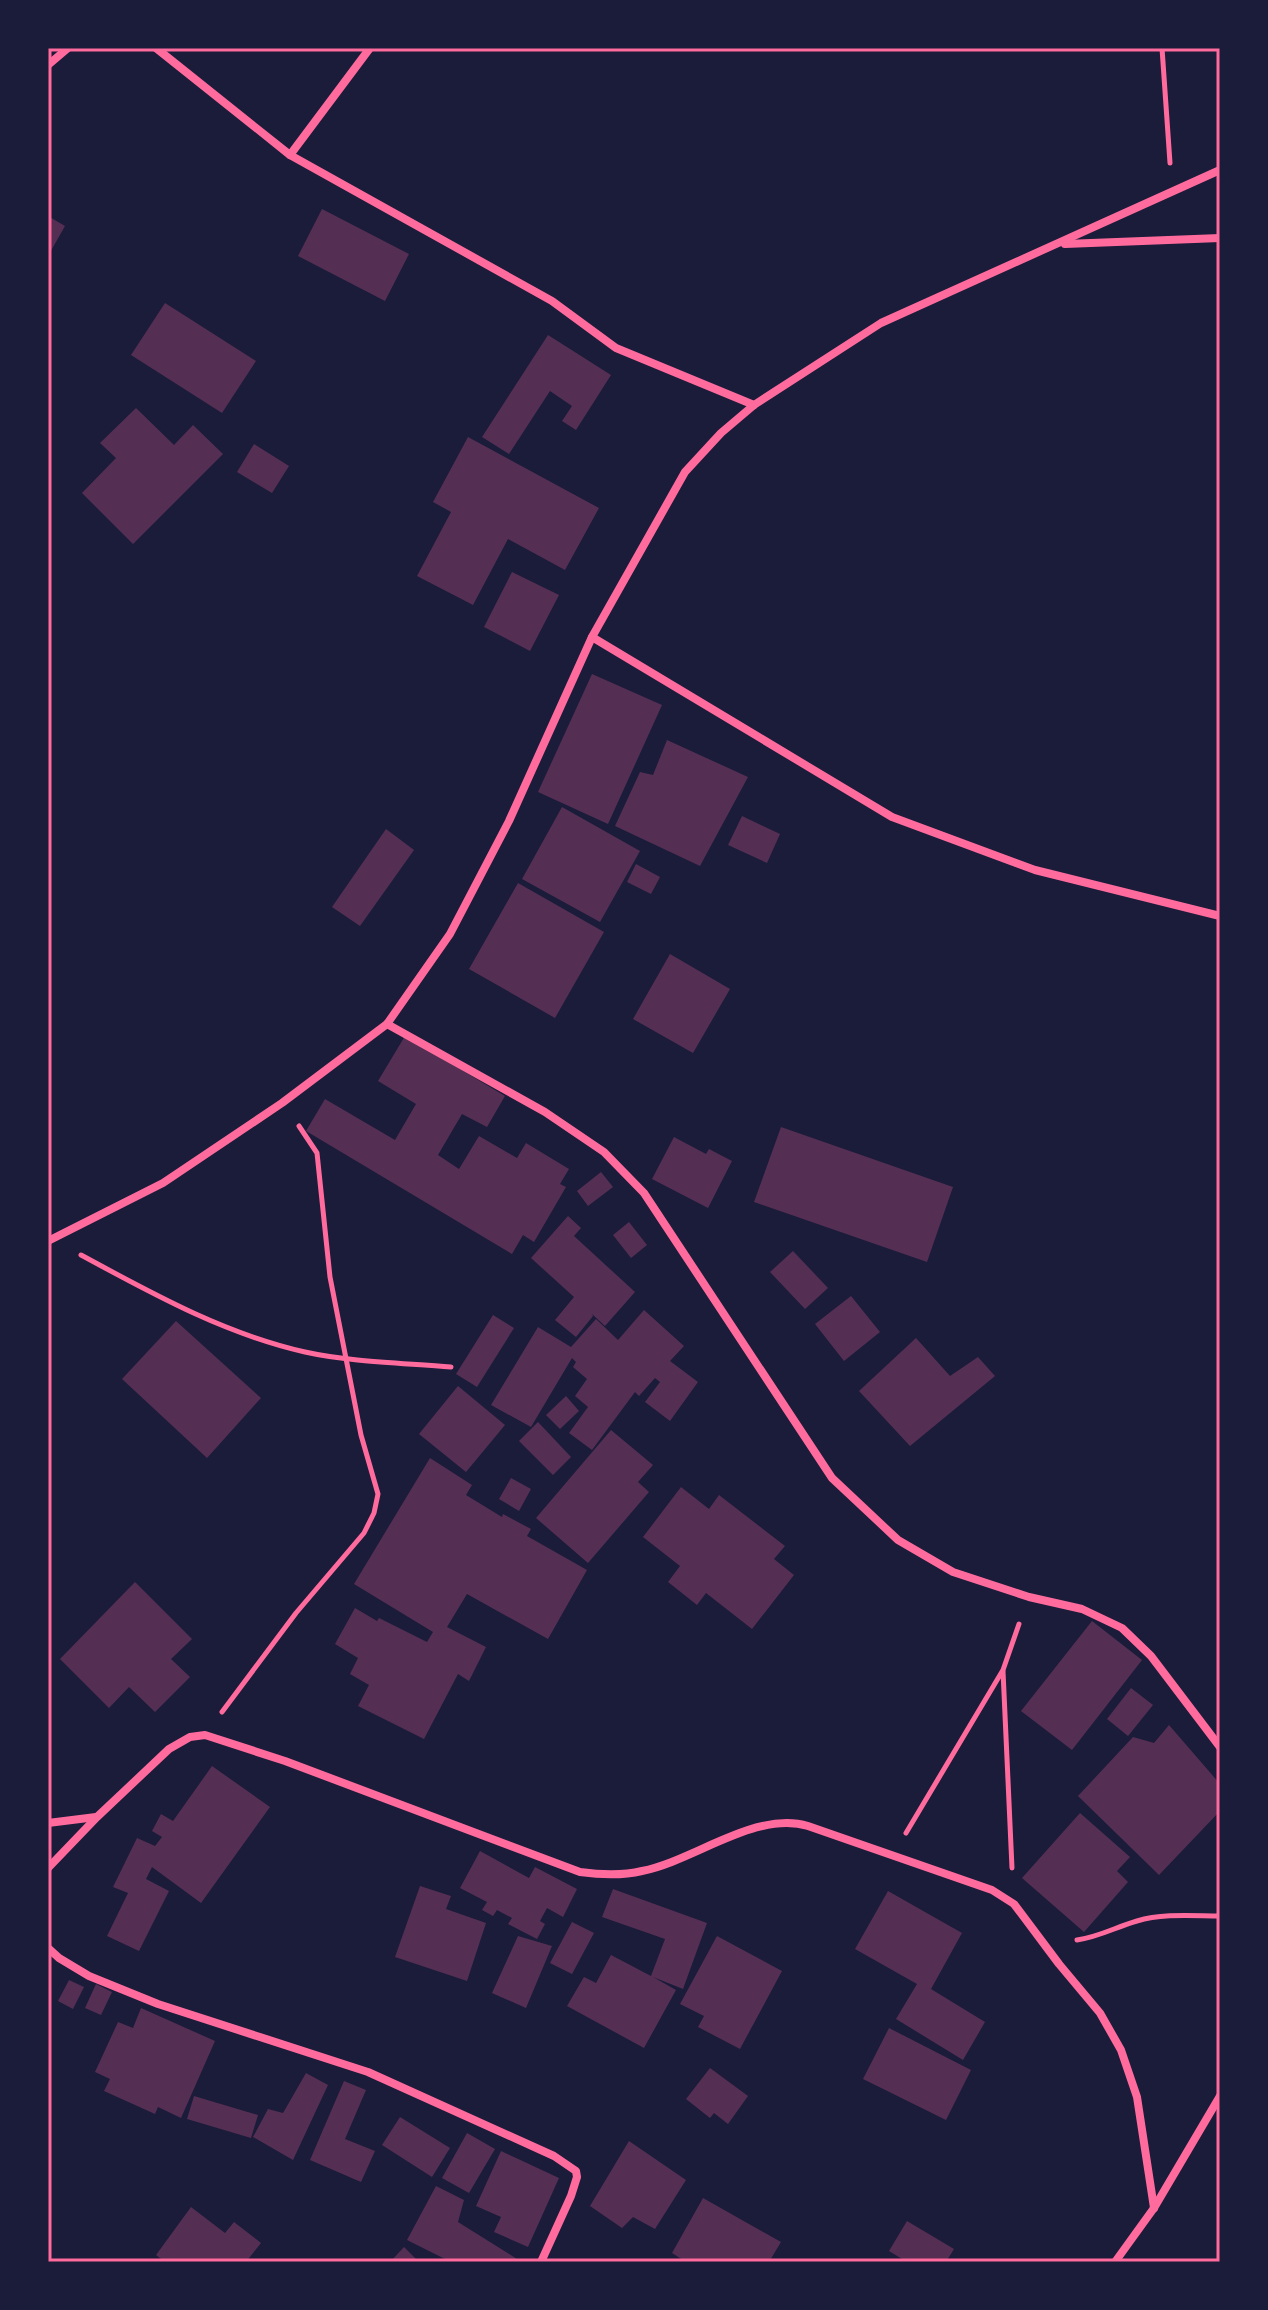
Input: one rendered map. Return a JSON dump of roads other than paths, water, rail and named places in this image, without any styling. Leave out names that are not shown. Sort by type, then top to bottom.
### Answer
[{"type":"street","points":[[48,65],[68,48]]},
{"type":"street","points":[[156,48],[290,155],[552,301],[616,348],[754,405]]},
{"type":"street","points":[[290,155],[370,48]]},
{"type":"street","points":[[50,1240],[163,1183],[282,1103],[387,1024],[450,934],[509,821],[592,637],[685,472],[721,433],[754,405],[881,323],[1220,170]]},
{"type":"street","points":[[1058,244],[1220,238]]},
{"type":"street","points":[[592,637],[892,817],[1035,870],[1220,916]]},
{"type":"street","points":[[387,1024],[545,1112],[604,1152],[644,1193],[832,1478],[898,1540],[953,1572],[1029,1597],[1082,1609],[1122,1628],[1151,1656],[1220,1747]]},
{"type":"street","points":[[48,1868],[169,1749],[190,1737],[205,1735],[285,1761],[580,1872],[609,1876],[645,1871],[754,1828],[776,1822],[797,1822],[992,1890],[1014,1904],[1100,2013],[1121,2050],[1137,2097],[1154,2208]]},
{"type":"street","points":[[48,1823],[97,1817]]},
{"type":"street","points":[[48,1948],[89,1976],[144,1998],[368,2072],[572,2167],[576,2171],[575,2185],[541,2262]]},
{"type":"street","points":[[1115,2262],[1154,2208],[1220,2096]]}]
